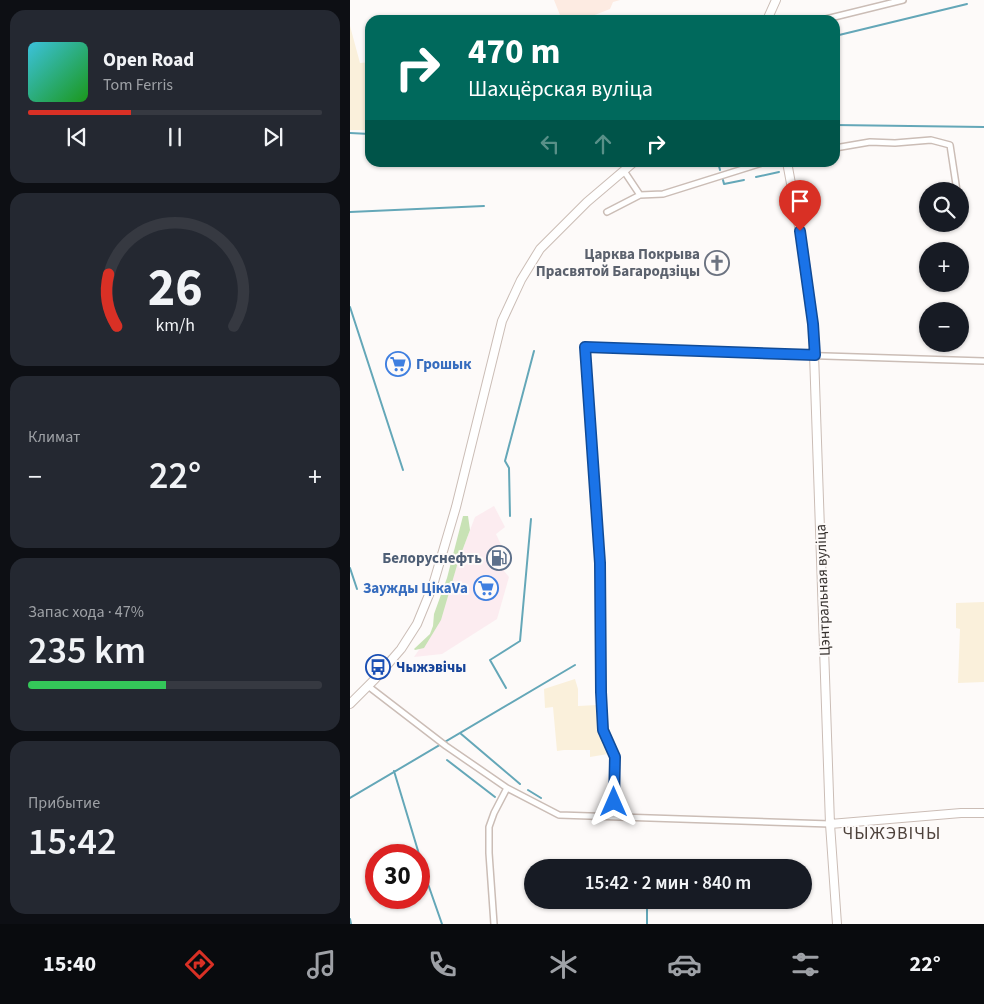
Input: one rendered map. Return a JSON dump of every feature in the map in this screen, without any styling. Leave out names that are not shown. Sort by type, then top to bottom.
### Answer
[{"type":"street","points":[[769,15],[776,0]]},
{"type":"street","points":[[840,16],[903,0]]},
{"type":"street","points":[[840,147],[870,142],[931,140],[950,145],[956,182]]},
{"type":"street","points":[[350,704],[401,649],[417,624],[433,585],[456,508],[502,321],[521,280],[540,249],[587,202],[628,167]]},
{"type":"street","points":[[607,212],[640,195],[663,194],[749,167]]},
{"type":"street","name":"Цэнтральная вуліца","points":[[787,167],[803,248],[813,324],[830,824],[837,924]]},
{"type":"street","points":[[624,171],[640,195]]},
{"type":"street","points":[[614,817],[615,757],[603,730],[600,563],[585,347],[984,361]]},
{"type":"street","points":[[368,686],[446,746],[507,788],[559,816],[830,824],[961,813],[984,813]]},
{"type":"street","points":[[494,924],[489,827],[507,788]]},
{"type":"shaded area","points":[[554,0],[620,0],[613,2],[610,9],[595,15],[560,15]]},
{"type":"shaded area","points":[[350,26],[360,63],[365,62],[365,130],[350,130]]},
{"type":"shaded area","points":[[494,506],[505,527],[496,534],[508,560],[504,571],[509,577],[497,619],[442,654],[414,657],[432,631],[475,517]]},
{"type":"shaded area","points":[[984,602],[984,682],[958,683],[960,629],[956,628],[956,603]]},
{"type":"shaded area","points":[[575,679],[578,689],[578,706],[597,705],[597,728],[608,754],[590,757],[590,750],[557,751],[553,707],[545,708],[544,689]]},
{"type":"green space","points":[[463,516],[468,516],[470,530],[458,562],[441,620],[424,648],[415,650],[430,634],[433,626],[434,614],[447,578]]},
{"type":"waterway","points":[[840,35],[967,4]]},
{"type":"waterway","points":[[840,125],[984,127]]},
{"type":"waterway","points":[[350,133],[365,134]]},
{"type":"waterway","points":[[756,177],[779,172]]},
{"type":"waterway","points":[[723,180],[724,184],[744,180]]},
{"type":"waterway","points":[[350,212],[484,206]]},
{"type":"waterway","points":[[350,307],[403,470]]},
{"type":"waterway","points":[[510,516],[509,468],[505,461],[534,351]]},
{"type":"waterway","points":[[506,688],[490,660],[520,641],[531,519]]},
{"type":"waterway","points":[[350,568],[357,589]]},
{"type":"waterway","points":[[350,798],[575,665]]},
{"type":"waterway","points":[[460,733],[520,784]]},
{"type":"waterway","points":[[447,760],[495,797]]},
{"type":"waterway","points":[[394,771],[442,924]]},
{"type":"waterway","points":[[528,790],[541,798]]},
{"type":"waterway","points":[[647,909],[647,924]]},
{"type":"waterway","points":[[350,919],[351,924]]},
{"type":"place","name":"Царква Покрыва Прасвятой Багародзіцы","points":[[717,263]]},
{"type":"place","name":"Грошык","points":[[398,364]]},
{"type":"place","name":"Белоруснефть","points":[[499,558]]},
{"type":"place","name":"Заужды ЦікаVа","points":[[486,588]]},
{"type":"place","name":"Чыжэвічы","points":[[378,667]]},
{"type":"district","name":"ЧЫЖЭВІЧЫ","points":[[892,833]]},
{"type":"route","points":[[614,802],[615,757],[603,730],[600,563],[585,347],[815,355],[813,324],[800,231]]}]
